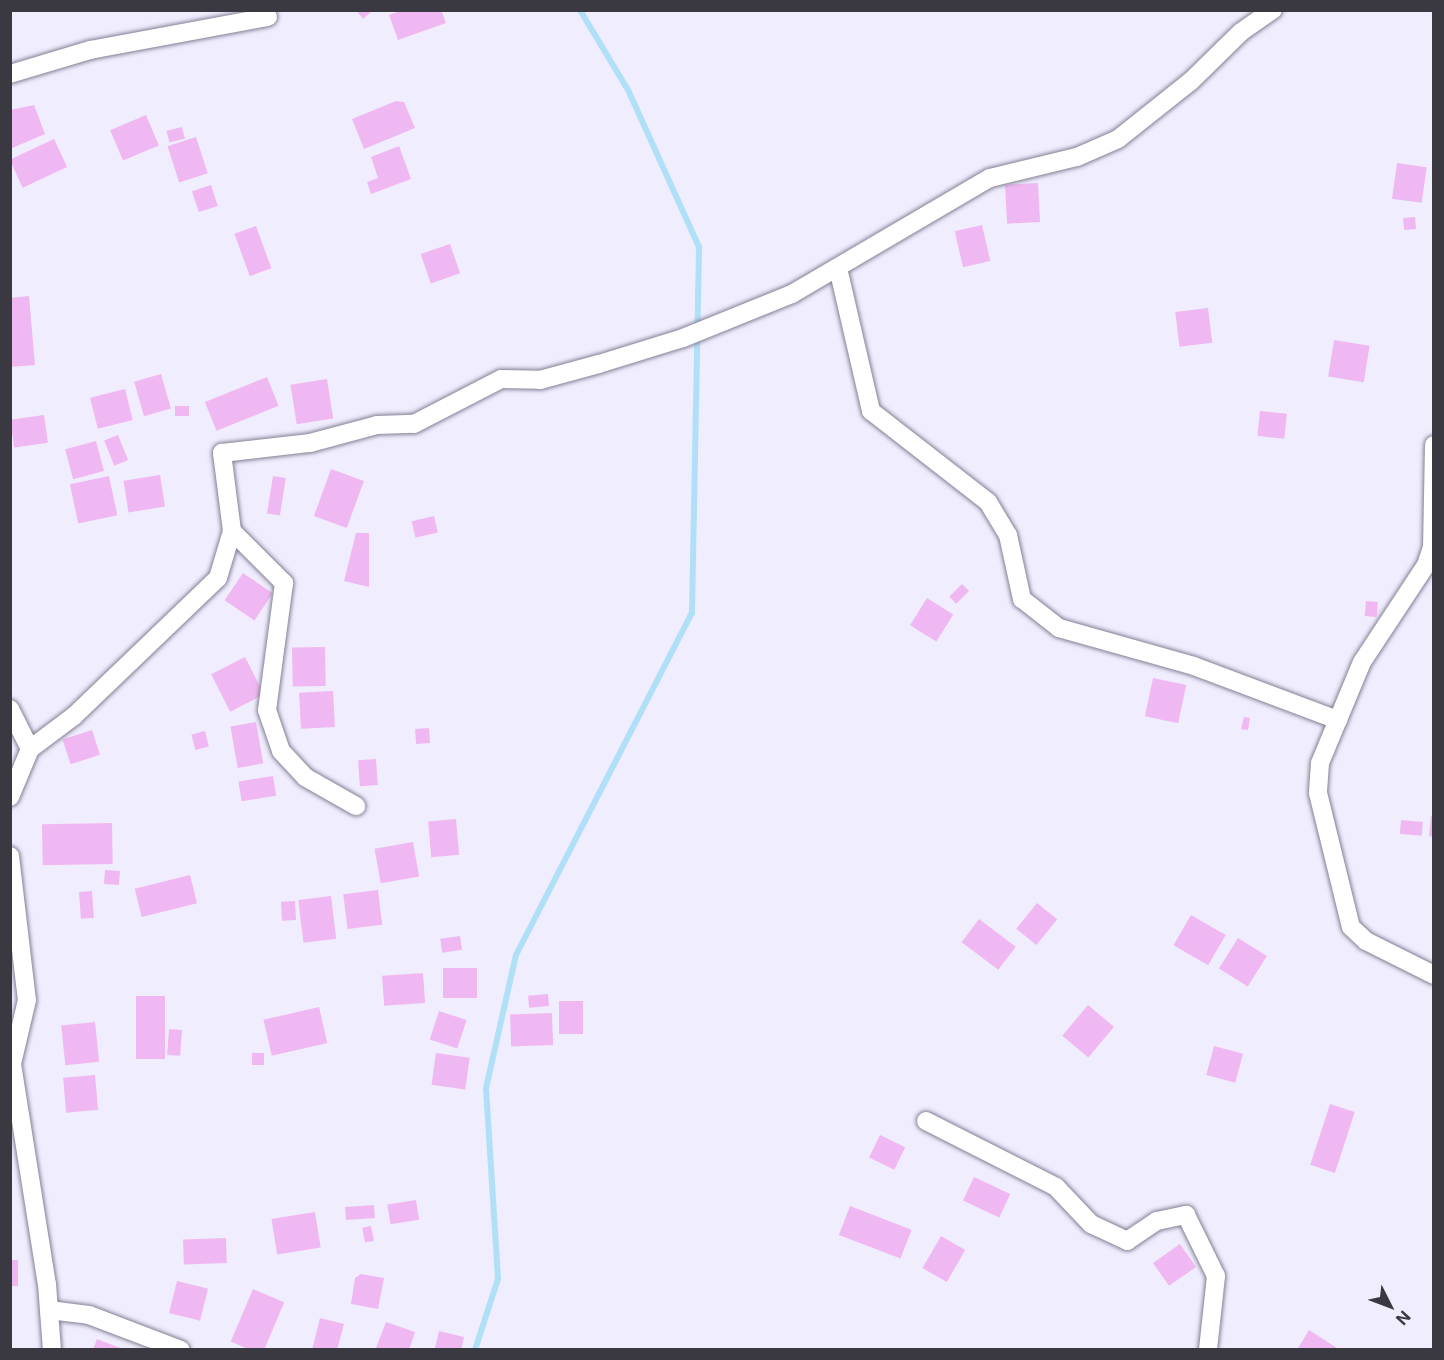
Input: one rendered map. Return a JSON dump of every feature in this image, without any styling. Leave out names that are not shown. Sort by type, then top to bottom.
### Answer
[{"type":"street","points":[[10,797],[30,749],[74,716],[194,606],[218,578],[232,531],[222,453],[310,443],[377,425],[414,424],[501,379],[540,380],[683,338],[838,268],[990,178],[1077,157],[1118,139],[1191,81],[1241,32],[1273,10]]},
{"type":"street","points":[[10,74],[90,50],[268,17]]},
{"type":"street","points":[[838,268],[871,411],[988,502],[1008,535],[1022,599],[1059,628],[1194,666],[1338,720]]},
{"type":"street","points":[[1434,445],[1432,547],[1426,565],[1362,662],[1320,764],[1318,793],[1351,927],[1366,941],[1434,975]]},
{"type":"street","points":[[232,531],[285,586],[271,650],[267,710],[281,751],[305,777],[356,806]]},
{"type":"street","points":[[10,709],[30,749]]},
{"type":"street","points":[[10,856],[27,1000],[12,1064],[49,1310],[52,1350]]},
{"type":"street","points":[[926,1121],[1056,1187],[1092,1224],[1127,1241],[1157,1221],[1186,1215],[1216,1276],[1208,1350]]},
{"type":"street","points":[[49,1310],[89,1315],[181,1350]]},
{"type":"building","points":[[356,10],[373,10],[363,19]]},
{"type":"building","points":[[403,10],[441,10],[446,23],[398,40],[389,15]]},
{"type":"building","points":[[396,101],[404,102],[415,128],[364,149],[352,119]]},
{"type":"building","points":[[34,105],[45,134],[10,149],[10,110]]},
{"type":"building","points":[[146,115],[159,145],[123,161],[110,130]]},
{"type":"building","points":[[182,127],[185,139],[169,143],[166,131]]},
{"type":"building","points":[[196,137],[208,173],[179,182],[167,146]]},
{"type":"building","points":[[54,139],[67,167],[23,188],[10,160]]},
{"type":"building","points":[[399,146],[411,179],[371,194],[367,182],[378,178],[371,157]]},
{"type":"building","points":[[1397,163],[1427,167],[1422,203],[1392,199]]},
{"type":"building","points":[[1038,183],[1040,222],[1007,224],[1005,185]]},
{"type":"building","points":[[211,185],[218,206],[199,212],[192,191]]},
{"type":"building","points":[[1415,217],[1416,229],[1404,230],[1403,218]]},
{"type":"building","points":[[982,225],[990,261],[963,267],[955,231]]},
{"type":"building","points":[[256,226],[271,268],[250,276],[234,234]]},
{"type":"building","points":[[450,244],[460,273],[431,283],[421,254]]},
{"type":"building","points":[[29,296],[35,365],[10,367],[10,298]]},
{"type":"building","points":[[1208,308],[1212,343],[1180,347],[1175,312]]},
{"type":"building","points":[[1334,340],[1370,346],[1364,382],[1328,377]]},
{"type":"building","points":[[161,374],[171,409],[144,416],[134,382]]},
{"type":"building","points":[[267,377],[279,406],[216,431],[205,402]]},
{"type":"building","points":[[327,379],[333,419],[297,424],[290,385]]},
{"type":"building","points":[[125,389],[133,420],[98,429],[90,398]]},
{"type":"building","points":[[175,406],[189,406],[189,416],[175,416]]},
{"type":"building","points":[[1260,411],[1287,414],[1284,439],[1257,436]]},
{"type":"building","points":[[44,415],[48,443],[14,447],[10,420]]},
{"type":"building","points":[[118,435],[128,460],[114,466],[104,441]]},
{"type":"building","points":[[96,441],[104,471],[73,479],[65,449]]},
{"type":"building","points":[[331,469],[364,481],[347,528],[314,516]]},
{"type":"building","points":[[160,475],[165,507],[128,512],[123,481]]},
{"type":"building","points":[[109,476],[117,515],[78,523],[70,484]]},
{"type":"building","points":[[273,476],[286,478],[280,516],[267,514]]},
{"type":"building","points":[[434,516],[438,533],[415,538],[412,521]]},
{"type":"building","points":[[356,533],[369,533],[369,587],[344,581]]},
{"type":"building","points":[[243,573],[273,593],[254,620],[225,600]]},
{"type":"building","points":[[962,584],[969,591],[956,604],[949,597]]},
{"type":"building","points":[[927,598],[953,614],[936,642],[910,625]]},
{"type":"building","points":[[1366,601],[1378,602],[1377,617],[1365,616]]},
{"type":"building","points":[[325,647],[326,686],[293,687],[292,648]]},
{"type":"building","points":[[245,657],[264,694],[230,712],[211,674]]},
{"type":"building","points":[[1153,678],[1186,685],[1178,723],[1145,716]]},
{"type":"building","points":[[333,691],[335,727],[301,729],[299,693]]},
{"type":"building","points":[[1244,717],[1250,718],[1248,730],[1241,729]]},
{"type":"building","points":[[256,722],[263,763],[238,768],[230,727]]},
{"type":"building","points":[[429,728],[430,743],[416,744],[415,729]]},
{"type":"building","points":[[92,730],[100,755],[71,764],[63,740]]},
{"type":"building","points":[[205,731],[209,747],[195,750],[191,734]]},
{"type":"building","points":[[376,759],[378,785],[360,786],[358,760]]},
{"type":"building","points":[[273,776],[276,796],[242,801],[238,781]]},
{"type":"building","points":[[1431,816],[1434,817],[1434,837],[1429,836]]},
{"type":"building","points":[[456,819],[459,855],[431,857],[428,821]]},
{"type":"building","points":[[1401,820],[1423,822],[1422,836],[1400,834]]},
{"type":"building","points":[[112,823],[113,864],[43,865],[42,824]]},
{"type":"building","points":[[413,842],[419,876],[381,883],[375,849]]},
{"type":"building","points":[[105,870],[120,871],[119,885],[104,884]]},
{"type":"building","points":[[190,875],[197,903],[142,917],[135,889]]},
{"type":"building","points":[[378,890],[382,925],[348,929],[343,894]]},
{"type":"building","points":[[92,891],[94,918],[81,919],[79,892]]},
{"type":"building","points":[[331,896],[336,939],[303,943],[298,900]]},
{"type":"building","points":[[295,901],[296,920],[282,921],[281,902]]},
{"type":"building","points":[[1037,903],[1057,919],[1036,945],[1016,929]]},
{"type":"building","points":[[1191,915],[1226,935],[1208,965],[1174,945]]},
{"type":"building","points":[[979,919],[1016,947],[998,970],[962,942]]},
{"type":"building","points":[[460,936],[462,950],[442,953],[440,939]]},
{"type":"building","points":[[1238,938],[1267,956],[1248,987],[1219,969]]},
{"type":"building","points":[[443,968],[477,968],[477,998],[443,998]]},
{"type":"building","points":[[423,973],[425,1003],[384,1006],[382,976]]},
{"type":"building","points":[[548,994],[549,1006],[529,1008],[528,996]]},
{"type":"building","points":[[136,996],[165,996],[165,1059],[136,1059]]},
{"type":"building","points":[[559,1001],[583,1001],[583,1034],[559,1034]]},
{"type":"building","points":[[1088,1005],[1114,1027],[1088,1057],[1062,1036]]},
{"type":"building","points":[[319,1007],[327,1043],[272,1056],[263,1020]]},
{"type":"building","points":[[439,1011],[467,1020],[457,1048],[430,1040]]},
{"type":"building","points":[[552,1013],[553,1045],[511,1046],[510,1014]]},
{"type":"building","points":[[95,1022],[99,1062],[65,1065],[61,1026]]},
{"type":"building","points":[[169,1029],[182,1030],[180,1056],[167,1055]]},
{"type":"building","points":[[1214,1046],[1243,1054],[1235,1083],[1206,1075]]},
{"type":"building","points":[[252,1053],[264,1053],[264,1065],[252,1065]]},
{"type":"building","points":[[436,1053],[470,1058],[465,1089],[432,1085]]},
{"type":"building","points":[[95,1075],[98,1110],[66,1113],[63,1078]]},
{"type":"building","points":[[1330,1104],[1355,1112],[1335,1173],[1310,1165]]},
{"type":"building","points":[[880,1135],[905,1147],[894,1170],[869,1157]]},
{"type":"building","points":[[974,1177],[1010,1194],[999,1217],[963,1201]]},
{"type":"building","points":[[416,1200],[419,1220],[390,1224],[387,1205]]},
{"type":"building","points":[[374,1205],[375,1218],[346,1220],[345,1207]]},
{"type":"building","points":[[850,1206],[912,1230],[901,1259],[839,1235]]},
{"type":"building","points":[[315,1212],[321,1248],[277,1254],[272,1219]]},
{"type":"building","points":[[371,1226],[374,1241],[365,1242],[362,1228]]},
{"type":"building","points":[[941,1236],[965,1250],[947,1282],[922,1268]]},
{"type":"building","points":[[226,1238],[227,1263],[184,1264],[183,1240]]},
{"type":"building","points":[[1180,1244],[1196,1267],[1169,1286],[1153,1263]]},
{"type":"building","points":[[10,1260],[18,1260],[18,1286],[10,1286]]},
{"type":"building","points":[[361,1274],[384,1278],[378,1309],[351,1304],[355,1278]]},
{"type":"building","points":[[177,1281],[208,1289],[200,1321],[169,1313]]},
{"type":"building","points":[[253,1289],[284,1302],[264,1350],[251,1350],[231,1341]]},
{"type":"building","points":[[320,1318],[344,1324],[337,1350],[312,1350]]},
{"type":"building","points":[[386,1322],[415,1332],[409,1350],[376,1348]]},
{"type":"building","points":[[1309,1330],[1340,1350],[1297,1350]]},
{"type":"building","points":[[439,1331],[464,1337],[461,1350],[435,1348]]},
{"type":"building","points":[[97,1339],[123,1349],[123,1350],[93,1350]]},
{"type":"waterway","points":[[475,1350],[498,1279],[486,1088],[516,955],[692,613],[699,247],[628,90],[580,10]]}]
